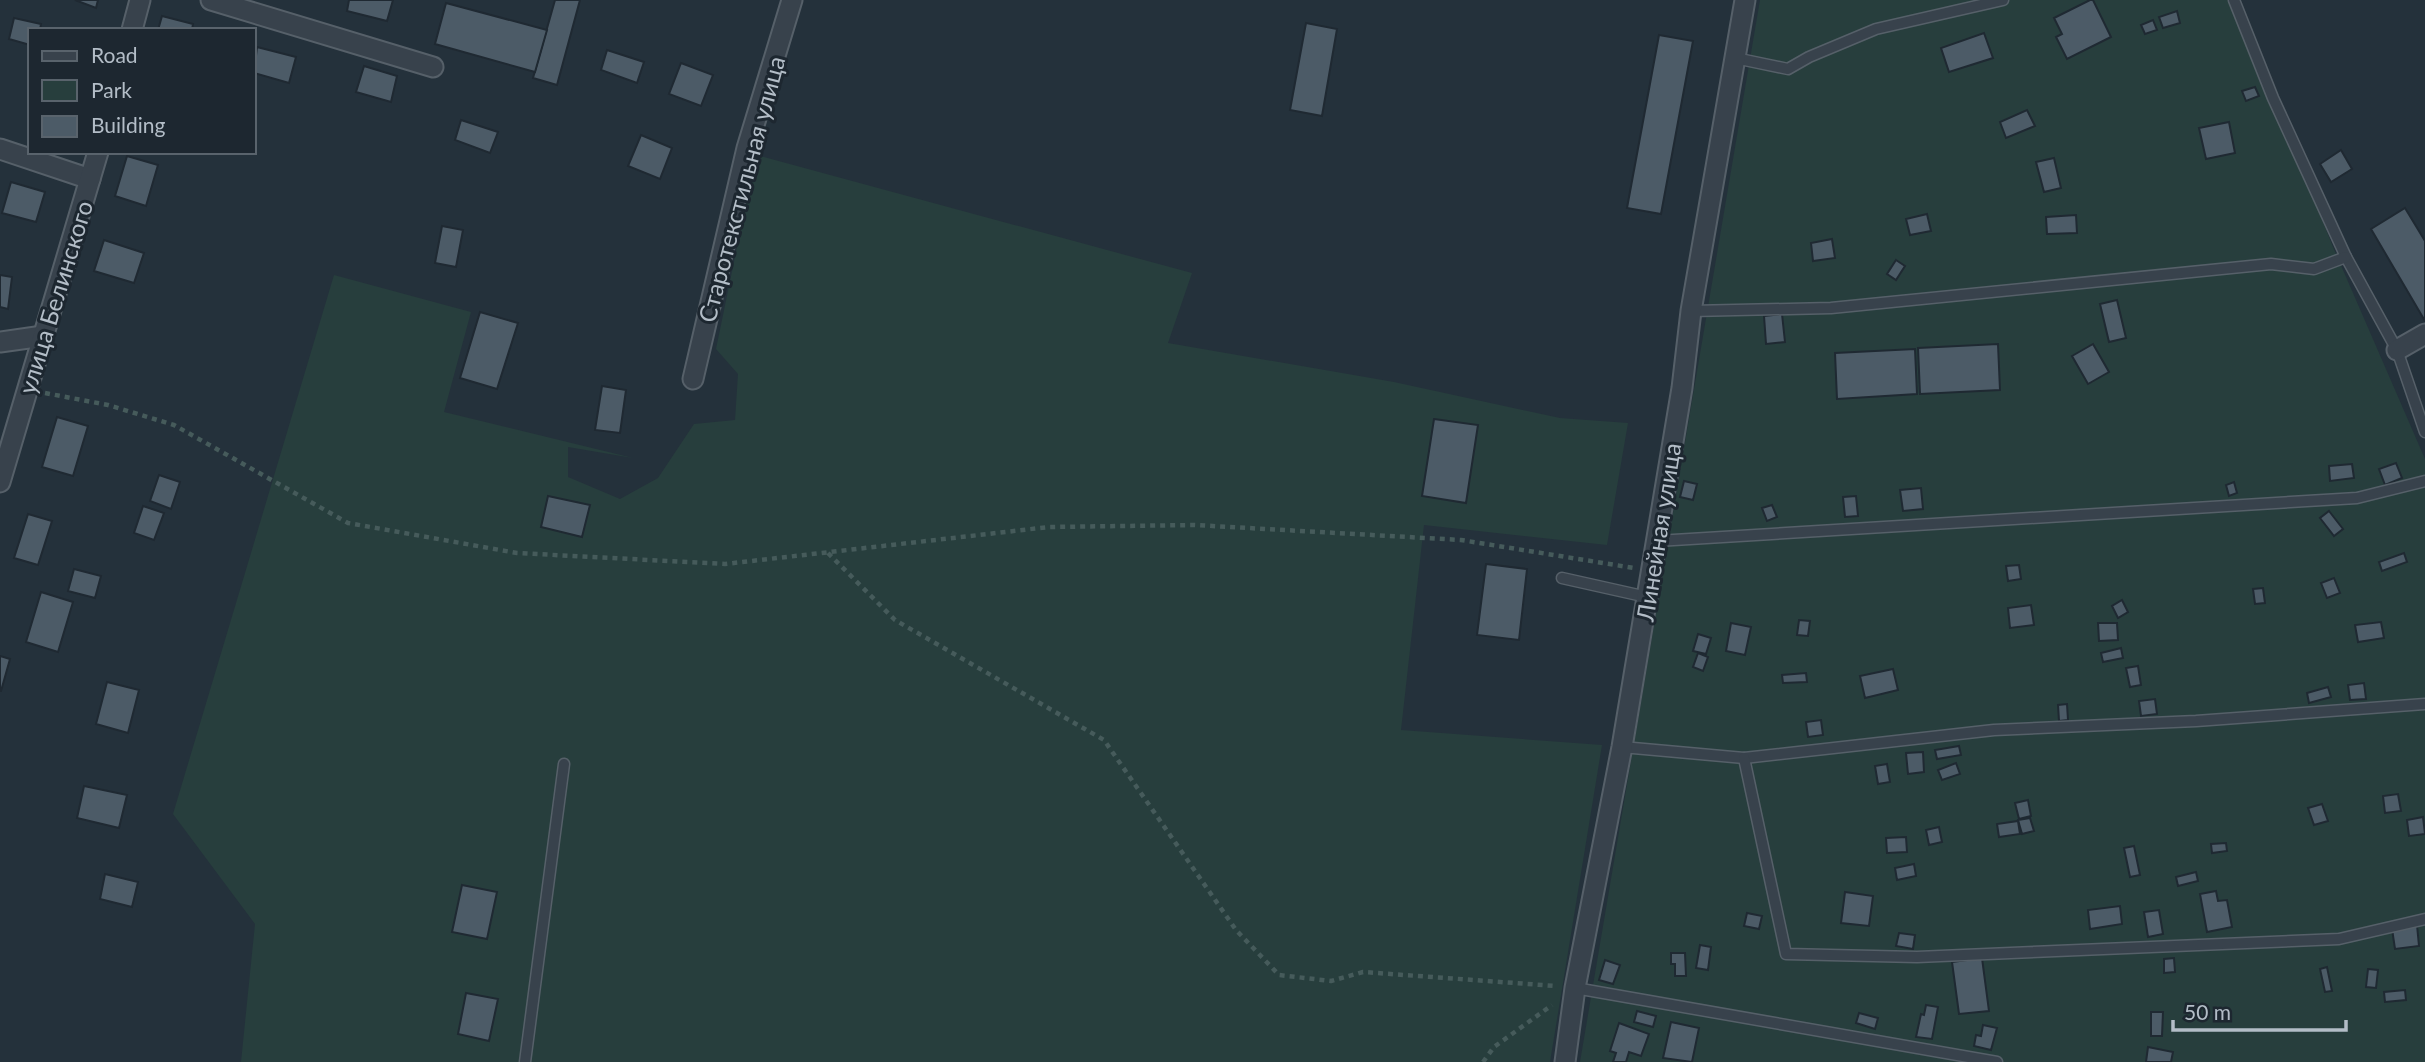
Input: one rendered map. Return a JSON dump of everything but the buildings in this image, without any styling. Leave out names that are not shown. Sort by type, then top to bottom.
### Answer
[{"type":"street","points":[[133,28],[140,0]]},
{"type":"street","points":[[211,0],[433,66]]},
{"type":"street","name":"Старотекстильная улица","points":[[693,379],[747,148],[792,0]]},
{"type":"street","name":"Линейная улица","points":[[1565,1062],[1657,541],[1682,388],[1691,311],[1745,0]]},
{"type":"street","points":[[0,149],[90,179]]},
{"type":"street","name":"улица Белинского","points":[[0,482],[97,154]]},
{"type":"street","points":[[2397,350],[2425,334]]},
{"type":"street","points":[[0,342],[43,337]]},
{"type":"lane","points":[[1735,58],[1788,69],[1876,29],[2003,0]]},
{"type":"lane","points":[[2234,0],[2273,98],[2346,257],[2397,350],[2425,432]]},
{"type":"lane","points":[[1691,311],[1831,308],[2271,264],[2314,269],[2346,257]]},
{"type":"lane","points":[[1657,541],[2357,498],[2425,481]]},
{"type":"lane","points":[[1562,578],[1647,597]]},
{"type":"lane","points":[[1622,747],[1744,758],[1994,730],[2196,721],[2425,704]]},
{"type":"lane","points":[[1744,758],[1786,954],[1917,957],[2339,939],[2425,919]]},
{"type":"lane","points":[[525,1062],[564,764]]},
{"type":"lane","points":[[1576,988],[1997,1062]]},
{"type":"path","points":[[27,390],[108,405],[174,425],[348,523],[517,553],[725,564],[1049,527],[1195,526],[1461,540],[1652,570]]},
{"type":"path","points":[[827,553],[895,620],[1104,740],[1236,930],[1279,975],[1331,981],[1363,972],[1576,988]]},
{"type":"path","points":[[1483,1062],[1494,1047],[1576,988]]},
{"type":"green space","points":[[1760,0],[2234,0],[2333,247],[2425,459],[2425,1062],[1580,1062]]},
{"type":"green space","points":[[756,155],[1192,273],[1168,343],[1394,382],[1560,418],[1628,423],[1607,545],[1424,525],[1401,730],[1602,745],[1550,1062],[241,1062],[255,924],[173,814],[334,275],[471,312],[444,412],[633,458],[568,447],[568,477],[620,499],[658,478],[694,424],[735,420],[738,374],[716,349]]}]
